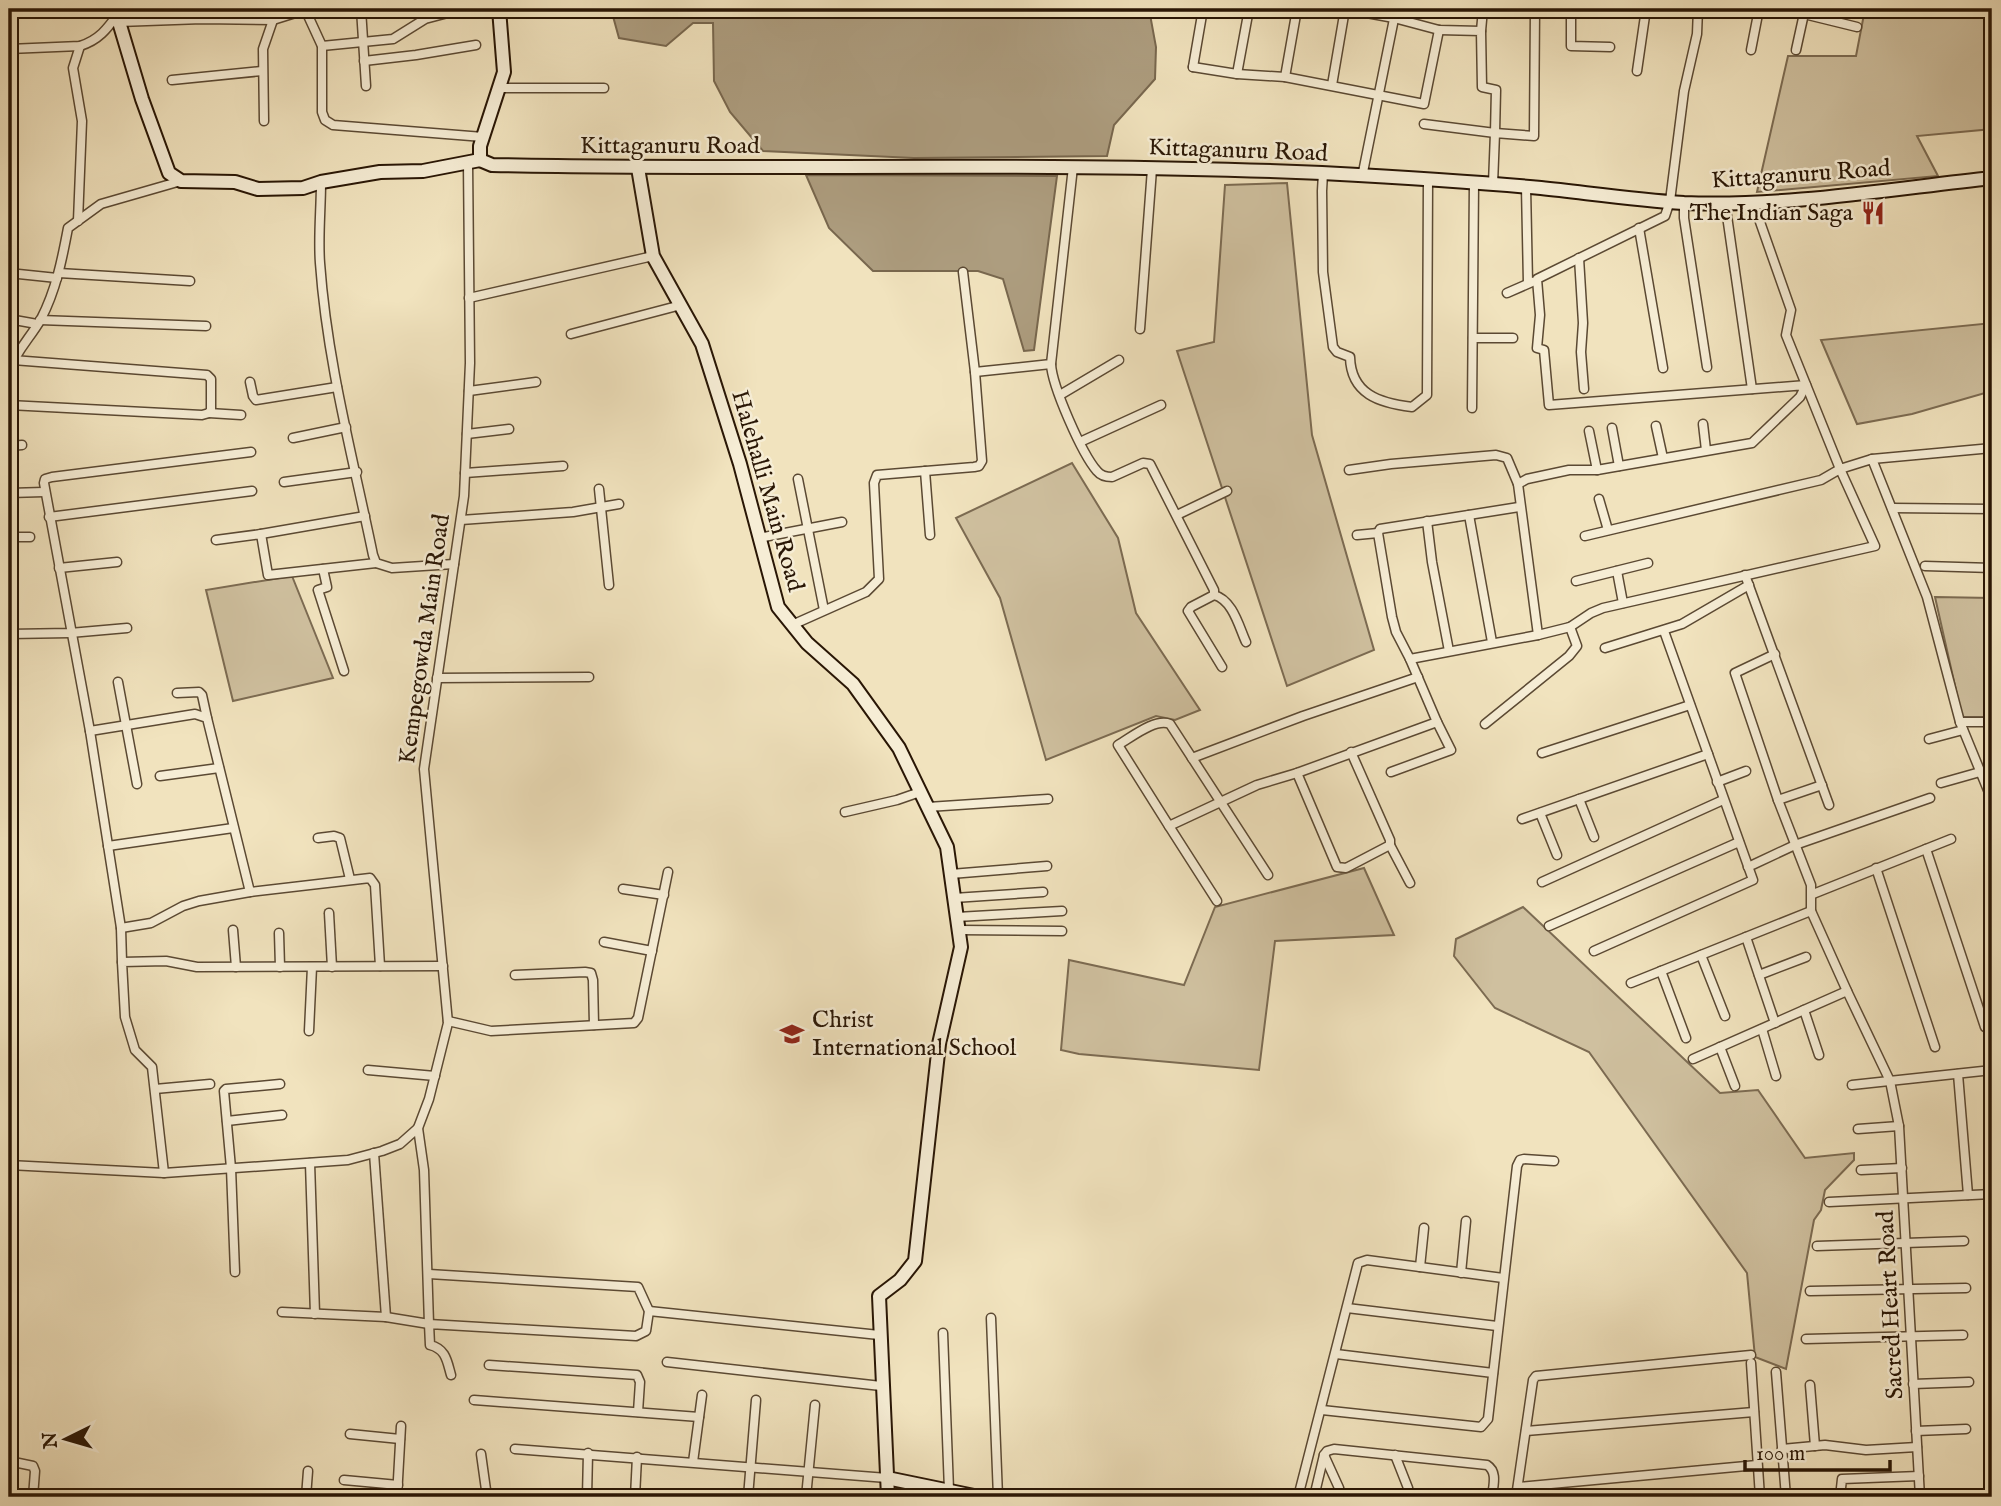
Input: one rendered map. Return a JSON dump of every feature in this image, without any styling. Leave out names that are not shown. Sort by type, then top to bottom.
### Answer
[{"type":"street","points":[[192,9],[193,19]]},
{"type":"street","points":[[119,15],[273,20],[305,9],[322,46],[322,112],[325,120],[333,125],[483,137]]},
{"type":"street","points":[[361,9],[366,86]]},
{"type":"street","points":[[322,46],[393,39],[425,19],[463,9]]},
{"type":"street","points":[[474,162],[504,72],[499,9]]},
{"type":"street","points":[[1203,9],[1193,67],[1237,74],[1285,77],[1424,104],[1439,30]]},
{"type":"street","points":[[1237,74],[1249,9]]},
{"type":"street","points":[[1285,77],[1297,9]]},
{"type":"street","points":[[1332,85],[1345,9],[1395,13],[1439,30],[1481,31]]},
{"type":"street","points":[[1483,9],[1482,87],[1496,90],[1493,184]]},
{"type":"street","points":[[1424,124],[1534,136],[1535,9]]},
{"type":"street","points":[[1571,9],[1571,46],[1610,47]]},
{"type":"street","points":[[1637,71],[1646,9]]},
{"type":"street","points":[[1507,293],[1665,216],[1670,201],[1684,91],[1697,34],[1698,9]]},
{"type":"street","points":[[1751,50],[1759,9]]},
{"type":"street","points":[[1796,50],[1805,12],[1857,27]]},
{"type":"street","points":[[1362,177],[1395,13]]},
{"type":"street","points":[[9,49],[80,46],[91,43],[103,34],[119,15]]},
{"type":"street","points":[[119,15],[142,99],[169,173],[181,181]]},
{"type":"street","points":[[264,121],[263,49],[273,20]]},
{"type":"street","points":[[364,61],[476,45]]},
{"type":"street","points":[[78,221],[82,121],[73,68],[80,46]]},
{"type":"street","points":[[172,80],[262,71]]},
{"type":"street","points":[[499,88],[604,88]]},
{"type":"street","name":"Kittaganuru Road","points":[[181,181],[235,182],[258,189],[303,188],[380,172],[423,171],[474,162],[492,165],[638,168],[1073,167],[1323,173],[1493,184],[1684,202],[1753,202],[1856,194],[1992,178]]},
{"type":"street","name":"Kempegowda Main Road","points":[[429,1324],[424,1170],[418,1128],[435,1076],[448,1021],[424,769],[461,520],[465,473],[474,162]]},
{"type":"street","points":[[1073,167],[1052,373],[1080,442],[1097,472],[1107,477],[1143,463],[1150,464],[1214,595]]},
{"type":"street","name":"Halehalli Main Road","points":[[638,168],[653,256],[702,344],[740,464],[778,607],[807,643],[853,684],[899,748],[947,847],[961,947],[937,1055],[915,1261],[900,1280],[878,1296],[888,1497]]},
{"type":"street","points":[[1140,329],[1152,169]]},
{"type":"street","points":[[1323,173],[1323,272],[1333,347],[1337,352],[1350,357],[1351,372],[1360,388],[1387,404],[1412,407],[1427,395],[1428,180]]},
{"type":"street","points":[[9,371],[13,360],[39,322],[59,276],[68,228],[101,204],[181,181]]},
{"type":"street","points":[[321,183],[320,261],[337,387],[376,563]]},
{"type":"street","points":[[1472,408],[1474,183]]},
{"type":"street","points":[[1526,187],[1528,283]]},
{"type":"street","points":[[1684,202],[1684,218],[1707,367]]},
{"type":"street","points":[[1725,202],[1752,389]]},
{"type":"street","points":[[1410,659],[1538,635],[1570,627],[1591,612],[1623,603],[1875,546],[1840,469],[1786,335],[1791,310],[1753,202]]},
{"type":"street","points":[[1640,228],[1662,368]]},
{"type":"street","points":[[469,298],[653,256]]},
{"type":"street","points":[[1578,258],[1584,389]]},
{"type":"street","points":[[792,625],[866,592],[879,579],[881,572],[874,478],[883,473],[974,467],[979,466],[982,461],[963,272]]},
{"type":"street","points":[[9,273],[190,281]]},
{"type":"street","points":[[1537,279],[1540,315],[1537,348],[1544,351],[1549,405],[1806,385]]},
{"type":"street","points":[[571,334],[681,305]]},
{"type":"street","points":[[9,319],[206,326]]},
{"type":"street","points":[[1473,338],[1513,338]]},
{"type":"street","points":[[13,360],[207,375],[211,379],[209,413]]},
{"type":"street","points":[[1060,395],[1119,360]]},
{"type":"street","points":[[975,372],[1052,364]]},
{"type":"street","points":[[250,382],[256,400],[337,387]]},
{"type":"street","points":[[469,391],[536,382]]},
{"type":"street","points":[[1518,484],[1569,470],[1597,470],[1752,443],[1800,397],[1806,385]]},
{"type":"street","points":[[9,405],[241,415]]},
{"type":"street","points":[[1080,442],[1161,405]]},
{"type":"street","points":[[1703,424],[1706,450]]},
{"type":"street","points":[[1656,426],[1663,458]]},
{"type":"street","points":[[293,438],[346,427]]},
{"type":"street","points":[[1612,428],[1619,466]]},
{"type":"street","points":[[467,434],[509,429]]},
{"type":"street","points":[[1590,431],[1597,470]]},
{"type":"street","points":[[9,446],[22,445]]},
{"type":"street","points":[[1585,536],[1821,480],[1840,469],[1872,459],[1992,449]]},
{"type":"street","points":[[164,1173],[152,1067],[135,1050],[125,1017],[121,928],[90,731],[44,492],[45,480],[251,452]]},
{"type":"street","points":[[1349,470],[1496,456],[1507,458],[1518,484],[1538,635]]},
{"type":"street","points":[[1872,459],[1927,597],[1962,726],[1992,800]]},
{"type":"street","points":[[465,473],[563,466]]},
{"type":"street","points":[[925,471],[930,535]]},
{"type":"street","points":[[284,482],[356,472]]},
{"type":"street","points":[[798,480],[824,610]]},
{"type":"street","points":[[599,489],[609,585]]},
{"type":"street","points":[[49,517],[252,491]]},
{"type":"street","points":[[1177,516],[1227,491]]},
{"type":"street","points":[[9,493],[44,492]]},
{"type":"street","points":[[1599,499],[1608,530]]},
{"type":"street","points":[[461,520],[573,512],[619,504]]},
{"type":"street","points":[[1357,535],[1378,533],[1385,527],[1519,507]]},
{"type":"street","points":[[1892,509],[1992,509]]},
{"type":"street","points":[[1469,515],[1492,642]]},
{"type":"street","points":[[216,540],[365,516]]},
{"type":"street","points":[[1427,521],[1449,651]]},
{"type":"street","points":[[760,538],[842,522]]},
{"type":"street","points":[[1378,533],[1396,632],[1451,750],[1391,772]]},
{"type":"street","points":[[261,534],[268,575],[376,563],[392,568],[454,564]]},
{"type":"street","points":[[9,537],[30,537]]},
{"type":"street","points":[[59,568],[117,562]]},
{"type":"street","points":[[1576,581],[1648,563]]},
{"type":"street","points":[[1925,566],[1992,568]]},
{"type":"street","points":[[323,569],[327,587],[317,590],[344,670]]},
{"type":"street","points":[[1616,571],[1623,603]]},
{"type":"street","points":[[1745,575],[1829,805]]},
{"type":"street","points":[[1605,648],[1664,631],[1697,617],[1749,585]]},
{"type":"street","points":[[1222,667],[1188,611],[1191,607],[1214,595],[1221,597],[1228,605],[1246,642]]},
{"type":"street","points":[[1485,724],[1569,656],[1577,646],[1570,627]]},
{"type":"street","points":[[9,634],[127,628]]},
{"type":"street","points":[[1594,951],[1753,880],[1664,631]]},
{"type":"street","points":[[1775,654],[1735,673],[1813,894],[1811,911],[1890,1081],[1899,1126],[1905,1198],[1829,1202]]},
{"type":"street","points":[[437,678],[589,677]]},
{"type":"street","points":[[1192,758],[1418,677]]},
{"type":"street","points":[[118,682],[136,784]]},
{"type":"street","points":[[177,693],[199,692],[202,695],[250,891]]},
{"type":"street","points":[[1542,753],[1690,705]]},
{"type":"street","points":[[90,731],[195,714],[207,718]]},
{"type":"street","points":[[1169,825],[1257,785],[1437,722]]},
{"type":"street","points":[[1929,739],[1962,726],[1992,722]]},
{"type":"street","points":[[1217,901],[1118,745],[1156,724],[1170,724],[1268,875]]},
{"type":"street","points":[[1351,752],[1390,845],[1410,883]]},
{"type":"street","points":[[1522,819],[1708,754]]},
{"type":"street","points":[[160,776],[219,768]]},
{"type":"street","points":[[1717,782],[1746,771]]},
{"type":"street","points":[[1941,783],[1980,772],[1992,772]]},
{"type":"street","points":[[1297,773],[1337,867],[1346,868],[1390,845]]},
{"type":"street","points":[[1778,800],[1822,785]]},
{"type":"street","points":[[845,812],[920,792]]},
{"type":"street","points":[[1748,867],[1795,845],[1930,798]]},
{"type":"street","points":[[928,807],[1048,799]]},
{"type":"street","points":[[1579,799],[1594,837]]},
{"type":"street","points":[[1542,882],[1723,800]]},
{"type":"street","points":[[1540,813],[1557,855]]},
{"type":"street","points":[[107,846],[233,828]]},
{"type":"street","points":[[318,838],[340,838],[350,879]]},
{"type":"street","points":[[1813,894],[1951,839]]},
{"type":"street","points":[[1549,926],[1739,842]]},
{"type":"street","points":[[1926,849],[1985,1027]]},
{"type":"street","points":[[951,874],[1048,866]]},
{"type":"street","points":[[1876,869],[1934,1047]]},
{"type":"street","points":[[448,1021],[491,1031],[631,1024],[636,1021],[668,872]]},
{"type":"street","points":[[121,928],[151,923],[192,903],[250,891],[366,877],[374,882],[380,966]]},
{"type":"street","points":[[624,889],[664,895]]},
{"type":"street","points":[[954,898],[1043,892]]},
{"type":"street","points":[[958,923],[1062,911]]},
{"type":"street","points":[[1631,983],[1811,911]]},
{"type":"street","points":[[329,913],[332,967]]},
{"type":"street","points":[[958,923],[1062,930]]},
{"type":"street","points":[[233,930],[236,967]]},
{"type":"street","points":[[279,933],[280,967]]},
{"type":"street","points":[[1746,937],[1775,1023]]},
{"type":"street","points":[[604,942],[652,951]]},
{"type":"street","points":[[1702,955],[1725,1016]]},
{"type":"street","points":[[1759,975],[1806,957]]},
{"type":"street","points":[[122,962],[166,961],[197,967],[443,966]]},
{"type":"street","points":[[309,1031],[312,967]]},
{"type":"street","points":[[1661,971],[1686,1038]]},
{"type":"street","points":[[515,975],[591,974],[594,1025]]},
{"type":"street","points":[[1693,1059],[1847,991]]},
{"type":"street","points":[[1804,1010],[1819,1055]]},
{"type":"street","points":[[1762,1029],[1776,1076]]},
{"type":"street","points":[[1720,1047],[1735,1086]]},
{"type":"street","points":[[368,1070],[435,1076]]},
{"type":"street","points":[[1852,1085],[1992,1070]]},
{"type":"street","points":[[1958,1074],[1968,1195]]},
{"type":"street","points":[[155,1089],[211,1084]]},
{"type":"street","points":[[235,1272],[231,1168],[223,1094],[226,1089],[280,1084]]},
{"type":"street","points":[[227,1121],[282,1115]]},
{"type":"street","points":[[1858,1129],[1899,1126]]},
{"type":"street","points":[[9,1165],[164,1173],[348,1160],[400,1144],[418,1128]]},
{"type":"street","points":[[374,1153],[386,1317]]},
{"type":"street","points":[[1322,1410],[1481,1427],[1488,1419],[1518,1163],[1524,1159],[1554,1161]]},
{"type":"street","points":[[310,1163],[315,1314]]},
{"type":"street","points":[[1861,1170],[1902,1168]]},
{"type":"street","name":"Sacred Heart Road","points":[[1920,1497],[1907,1289],[1905,1198],[1992,1194]]},
{"type":"street","points":[[1461,1273],[1466,1221]]},
{"type":"street","points":[[1420,1267],[1424,1228]]},
{"type":"street","points":[[1817,1245],[1964,1241]]},
{"type":"street","points":[[1298,1497],[1358,1263],[1367,1260],[1503,1278]]},
{"type":"street","points":[[282,1312],[636,1336],[646,1331],[649,1311],[638,1287],[429,1274]]},
{"type":"street","points":[[1810,1292],[1966,1288]]},
{"type":"street","points":[[1347,1308],[1497,1326]]},
{"type":"street","points":[[649,1311],[879,1335]]},
{"type":"street","points":[[991,1318],[998,1497]]},
{"type":"street","points":[[429,1324],[430,1345],[444,1352],[451,1375]]},
{"type":"street","points":[[943,1333],[949,1490]]},
{"type":"street","points":[[1806,1339],[1963,1335]]},
{"type":"street","points":[[1336,1353],[1493,1373]]},
{"type":"street","points":[[1516,1497],[1533,1380],[1536,1376],[1751,1359],[1760,1497]]},
{"type":"street","points":[[667,1362],[881,1386]]},
{"type":"street","points":[[489,1365],[637,1375],[640,1382],[638,1412]]},
{"type":"street","points":[[1776,1372],[1786,1497]]},
{"type":"street","points":[[1913,1384],[1969,1382]]},
{"type":"street","points":[[1810,1385],[1815,1446]]},
{"type":"street","points":[[692,1462],[702,1395]]},
{"type":"street","points":[[748,1497],[756,1399]]},
{"type":"street","points":[[474,1400],[699,1417]]},
{"type":"street","points":[[806,1497],[815,1405]]},
{"type":"street","points":[[1526,1431],[1754,1412]]},
{"type":"street","points":[[397,1497],[401,1426]]},
{"type":"street","points":[[1916,1431],[1966,1429]]},
{"type":"street","points":[[350,1434],[400,1438]]},
{"type":"street","points":[[1782,1449],[1815,1446],[1866,1450],[1917,1447]]},
{"type":"street","points":[[514,1449],[887,1478],[979,1497]]},
{"type":"street","points":[[1314,1497],[1324,1455],[1334,1449],[1487,1465],[1492,1468],[1494,1474],[1492,1497]]},
{"type":"street","points":[[587,1497],[588,1453]]},
{"type":"street","points":[[481,1454],[487,1497]]},
{"type":"street","points":[[1324,1455],[1339,1488],[1340,1497]]},
{"type":"street","points":[[1395,1455],[1410,1497]]},
{"type":"street","points":[[635,1497],[636,1457]]},
{"type":"street","points":[[9,1461],[33,1466],[33,1497]]},
{"type":"street","points":[[1518,1487],[1757,1465]]},
{"type":"street","points":[[306,1497],[308,1471]]},
{"type":"street","points":[[1840,1497],[1842,1479],[1919,1476]]},
{"type":"street","points":[[344,1480],[398,1485]]},
{"type":"shaded area","points":[[611,9],[1149,9],[1156,47],[1155,79],[1114,125],[1107,156],[914,158],[763,151],[730,112],[714,81],[713,23],[693,23],[666,46],[619,38]]},
{"type":"shaded area","points":[[1865,9],[1992,9],[1992,129],[1917,136],[1938,176],[1757,192],[1788,56],[1856,56]]},
{"type":"shaded area","points":[[806,175],[1057,176],[1034,350],[1024,351],[1003,279],[978,271],[873,271],[829,228]]},
{"type":"shaded area","points":[[1287,183],[1312,435],[1374,650],[1287,686],[1177,351],[1214,342],[1225,185]]},
{"type":"shaded area","points":[[1992,323],[1992,391],[1912,414],[1857,424],[1821,340]]},
{"type":"shaded area","points":[[1072,463],[1118,538],[1136,613],[1200,710],[1175,720],[1156,716],[1046,760],[1000,598],[956,518]]},
{"type":"shaded area","points":[[292,576],[333,678],[233,701],[206,590]]},
{"type":"shaded area","points":[[1935,597],[1992,598],[1992,717],[1962,717]]},
{"type":"shaded area","points":[[1364,868],[1394,935],[1275,941],[1259,1070],[1079,1054],[1061,1050],[1069,960],[1184,985],[1215,907]]},
{"type":"shaded area","points":[[1523,907],[1720,1093],[1758,1090],[1805,1158],[1854,1153],[1854,1160],[1825,1190],[1821,1210],[1814,1220],[1786,1369],[1755,1357],[1747,1273],[1589,1052],[1495,1008],[1454,956],[1456,939]]},
{"type":"place","name":"The Indian Saga","points":[[1873,213]]},
{"type":"place","name":"Christ International School","points":[[792,1034]]}]
